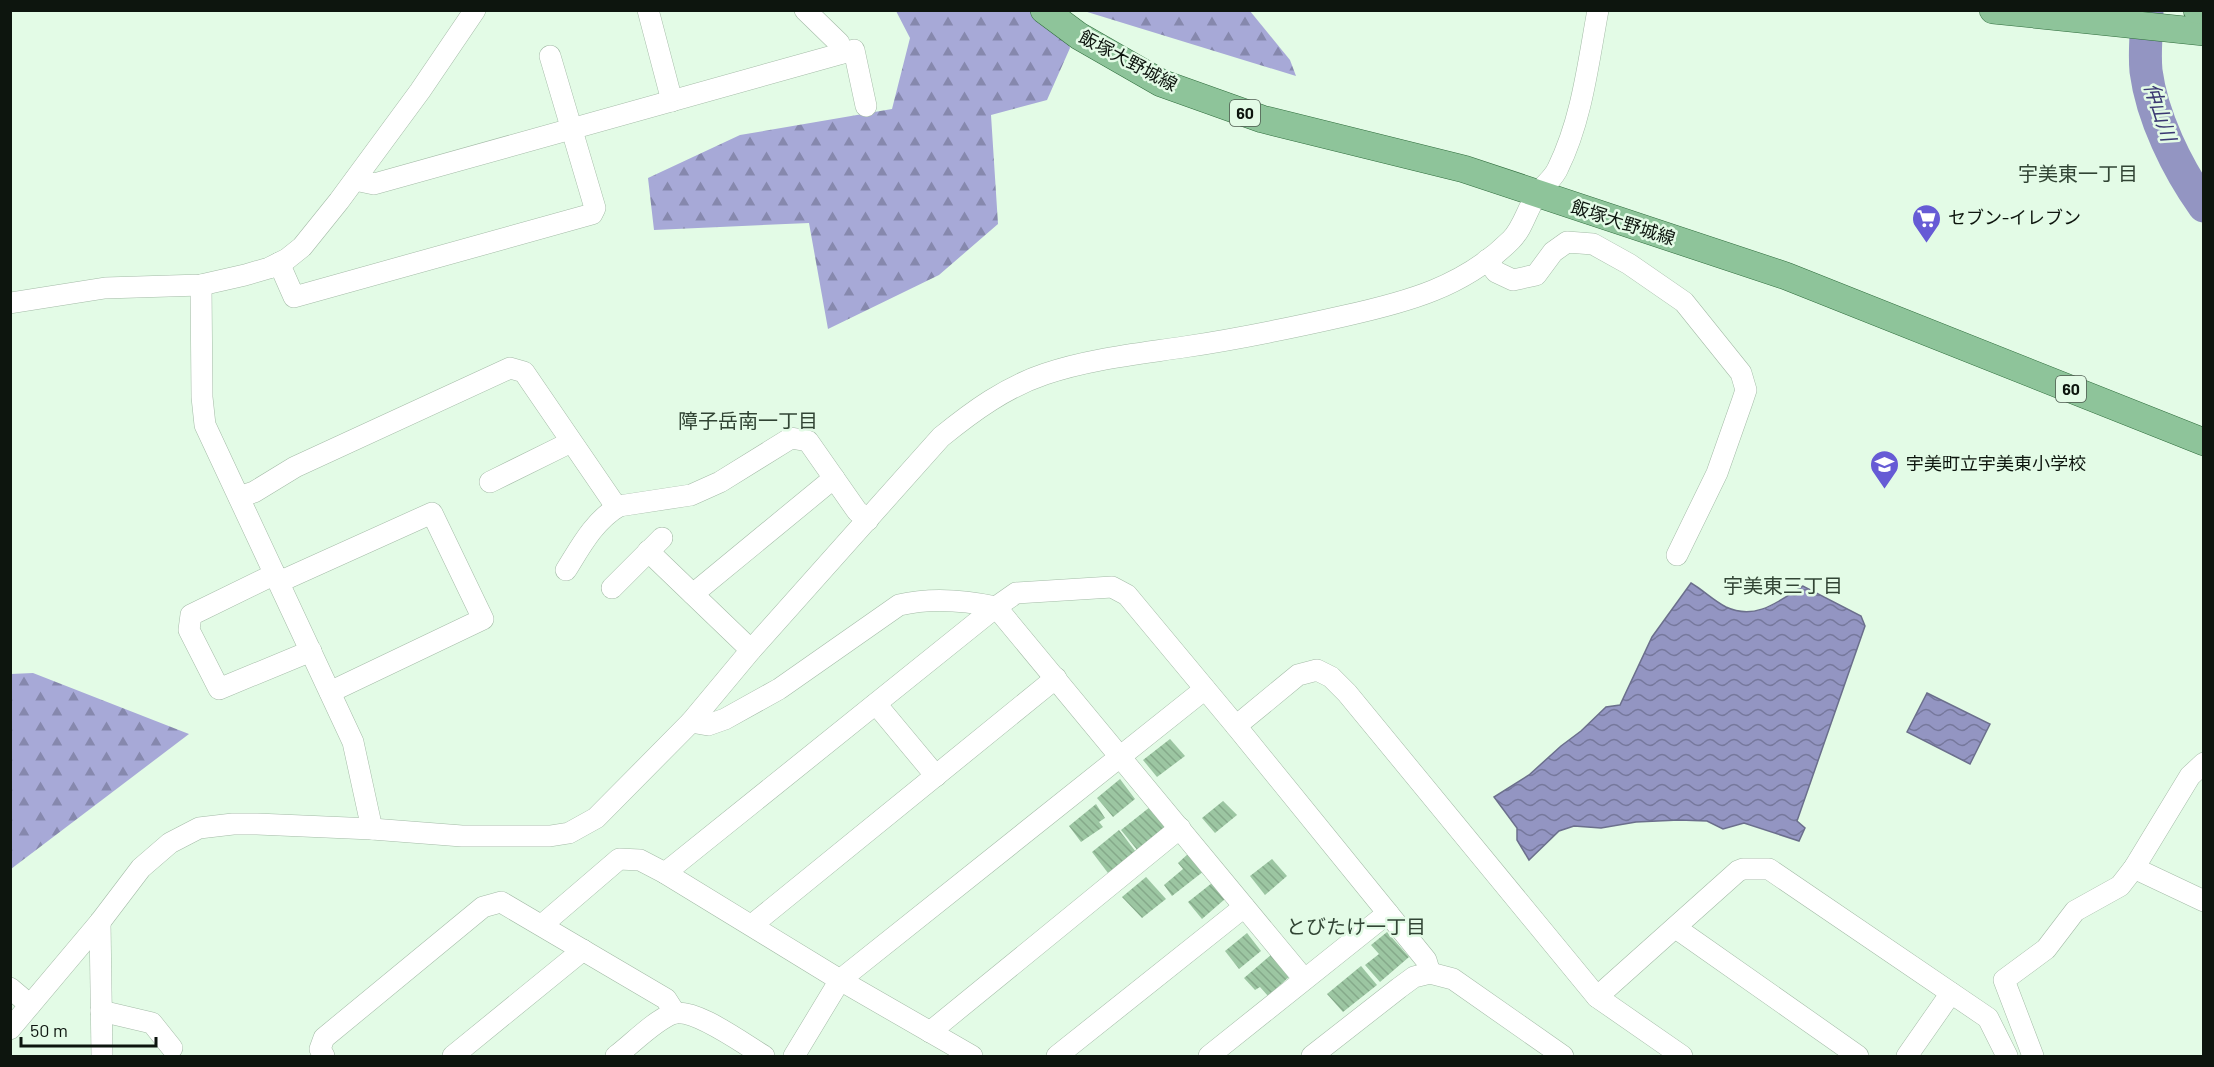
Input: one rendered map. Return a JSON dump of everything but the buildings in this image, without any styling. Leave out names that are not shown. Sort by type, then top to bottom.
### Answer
[{"type":"main road","name":"飯塚大野城線","points":[[1044,10],[1079,36],[1161,82],[1262,119],[1464,169],[1786,276],[2204,442]]},
{"type":"main road","points":[[1993,10],[2204,32]]},
{"type":"main road","points":[[2197,10],[2204,11]]},
{"type":"street","points":[[10,303],[105,288],[201,285],[245,276],[279,263],[302,247],[355,180],[476,10]]},
{"type":"street","points":[[648,10],[672,101]]},
{"type":"street","points":[[805,10],[839,43],[842,53]]},
{"type":"street","points":[[10,1029],[100,922],[141,868],[170,843],[199,828],[233,824],[372,829],[462,836],[550,836],[569,833],[596,818],[691,722],[927,451],[967,416],[993,398],[1046,374],[1110,359],[1243,338],[1401,303],[1430,294],[1457,281],[1512,239],[1522,225],[1537,194],[1557,171],[1575,128],[1598,10]]},
{"type":"street","points":[[355,180],[374,184],[854,50],[866,106]]},
{"type":"street","points":[[279,263],[294,297],[592,214],[595,208],[550,56]]},
{"type":"street","points":[[1487,260],[1496,272],[1513,280],[1536,275],[1553,252],[1567,242],[1593,244],[1629,264],[1684,302],[1741,373],[1746,390],[1717,473],[1677,555]]},
{"type":"street","points":[[201,285],[202,397],[205,425],[353,742],[372,829]]},
{"type":"street","points":[[239,497],[254,492],[295,467],[510,368],[524,372],[613,502],[619,507]]},
{"type":"street","points":[[566,570],[591,531],[606,514],[619,507],[691,495],[720,482],[791,438],[808,441],[857,511],[868,520]]},
{"type":"street","points":[[490,482],[571,442]]},
{"type":"street","points":[[693,594],[834,478]]},
{"type":"street","points":[[311,651],[219,689],[189,630],[191,615],[432,513],[483,619],[330,692]]},
{"type":"street","points":[[612,588],[655,544],[693,594],[752,650]]},
{"type":"street","points":[[665,873],[1016,593],[1112,587],[1127,596],[1236,726],[1426,960],[1430,973]]},
{"type":"street","points":[[691,722],[708,725],[725,719],[779,689],[900,605],[915,601],[949,600],[969,601],[996,607],[1304,979]]},
{"type":"street","points":[[1236,726],[1298,675],[1317,670],[1331,677],[1347,693],[1597,997],[1682,1056]]},
{"type":"street","points":[[752,925],[1056,678]]},
{"type":"street","points":[[794,1056],[840,980],[1119,755],[1205,689]]},
{"type":"street","points":[[876,704],[936,776]]},
{"type":"street","points":[[2033,1056],[2004,980],[2046,949],[2075,911],[2120,886],[2134,868],[2190,777],[2204,763]]},
{"type":"street","points":[[930,1032],[1180,828]]},
{"type":"street","points":[[542,925],[619,859],[640,860],[972,1056]]},
{"type":"street","points":[[2134,868],[2204,901]]},
{"type":"street","points":[[1597,997],[1738,872],[1743,869],[1769,869],[1988,1018],[2007,1056]]},
{"type":"street","points":[[324,1056],[320,1049],[324,1038],[483,907],[501,902],[666,999],[675,1013]]},
{"type":"street","points":[[1057,1056],[1244,907]]},
{"type":"street","points":[[1209,1056],[1388,913]]},
{"type":"street","points":[[100,922],[102,1056]]},
{"type":"street","points":[[1676,927],[1858,1056]]},
{"type":"street","points":[[453,1056],[583,950]]},
{"type":"street","points":[[1312,1056],[1414,977],[1430,973],[1453,979],[1563,1056]]},
{"type":"street","points":[[10,988],[30,1005]]},
{"type":"street","points":[[1907,1056],[1951,993]]},
{"type":"street","points":[[101,1011],[152,1023],[172,1048]]},
{"type":"street","points":[[616,1056],[662,1020],[675,1013],[699,1017],[764,1056]]},
{"type":"green space","points":[[896,11],[1061,11],[1070,48],[1047,100],[991,115],[998,224],[939,275],[828,329],[809,223],[654,230],[648,178],[740,135],[892,109],[910,38]]},
{"type":"green space","points":[[1084,11],[1250,11],[1290,60],[1296,76]]},
{"type":"green space","points":[[33,673],[189,734],[11,869],[11,674]]},
{"type":"water","points":[[1691,583],[1722,605],[1737,611],[1747,612],[1767,607],[1803,586],[1861,616],[1865,626],[1797,821],[1805,828],[1799,841],[1744,823],[1723,829],[1707,821],[1679,820],[1636,822],[1601,828],[1574,826],[1559,831],[1529,860],[1517,840],[1517,828],[1494,797],[1529,775],[1606,707],[1620,705],[1652,637]]},
{"type":"water","points":[[1927,693],[1990,724],[1970,764],[1907,732]]},
{"type":"waterway","name":"仲山川","points":[[2147,10],[2146,71],[2154,106],[2175,159],[2204,206]]},
{"type":"place","name":"セブン-イレブン","points":[[1927,244]]},
{"type":"place","name":"宇美町立宇美東小学校","points":[[1885,490]]},
{"type":"district","name":"宇美東一丁目","points":[[2078,174]]},
{"type":"district","name":"障子岳南一丁目","points":[[748,421]]},
{"type":"district","name":"宇美東三丁目","points":[[1783,586]]},
{"type":"district","name":"とびたけ一丁目","points":[[1356,927]]}]
